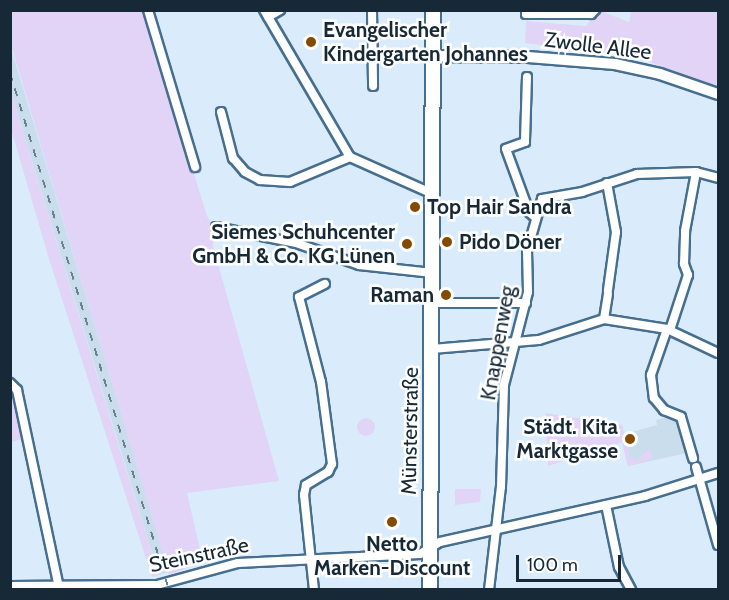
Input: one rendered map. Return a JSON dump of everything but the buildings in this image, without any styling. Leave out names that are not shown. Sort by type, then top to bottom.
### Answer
[{"type":"main road","name":"Münsterstraße","points":[[430,590],[433,10]]},
{"type":"street","points":[[148,10],[195,167]]},
{"type":"street","points":[[280,10],[266,14],[350,157],[433,195]]},
{"type":"street","points":[[372,10],[373,87]]},
{"type":"street","points":[[526,10],[526,14],[591,14],[595,10]]},
{"type":"street","name":"Zwolle Allee","points":[[433,56],[528,57],[615,64],[660,74],[718,94]]},
{"type":"street","points":[[527,77],[525,142],[506,149],[529,212],[536,218]]},
{"type":"street","points":[[221,112],[233,158],[245,172],[260,180],[290,182],[350,157]]},
{"type":"street","points":[[693,458],[681,417],[664,410],[654,398],[651,375],[688,275],[684,264],[686,231],[696,172]]},
{"type":"street","points":[[604,319],[616,232],[607,183],[637,174],[696,172],[718,178]]},
{"type":"street","name":"Knappenweg","points":[[489,590],[494,529],[501,487],[504,385],[513,343],[526,303],[527,251],[536,218],[546,196],[582,192],[607,183]]},
{"type":"street","points":[[216,228],[288,241],[359,265],[433,273]]},
{"type":"street","points":[[314,590],[304,495],[306,485],[328,472],[332,464],[321,382],[299,297],[325,284]]},
{"type":"street","points":[[433,303],[526,303]]},
{"type":"street","points":[[432,349],[513,343],[562,334],[604,319],[668,330],[718,353]]},
{"type":"street","points":[[10,383],[17,390],[59,587]]},
{"type":"street","points":[[696,467],[718,544]]},
{"type":"street","name":"Steinstraße","points":[[10,586],[157,587],[238,563],[420,554],[494,529],[606,505],[718,473]]},
{"type":"street","points":[[606,505],[618,567],[631,590]]},
{"type":"shaded area","points":[[10,11],[144,11],[207,216],[214,228],[213,246],[279,481],[187,493],[203,562],[169,575],[11,45]]},
{"type":"shaded area","points":[[601,11],[629,22],[631,11],[718,11],[718,88],[635,56],[525,43],[526,21],[586,26],[592,18],[599,17]]},
{"type":"shaded area","points":[[10,45],[169,572],[159,575],[11,92]]},
{"type":"shaded area","points":[[11,92],[159,575],[152,577],[49,259],[11,129]]},
{"type":"shaded area","points":[[10,392],[26,438],[11,442],[10,442]]},
{"type":"shaded area","points":[[546,413],[622,425],[624,434],[632,432],[635,440],[626,443],[631,459],[637,460],[650,448],[653,459],[628,466],[622,442],[548,466]]},
{"type":"shaded area","name":"Städt. Kita Marktgasse","points":[[667,417],[679,422],[687,453],[628,466],[622,442],[575,456],[611,423],[622,425],[624,434],[657,425],[656,420]]},
{"type":"shaded area","points":[[362,418],[370,418],[375,423],[373,434],[362,436],[357,431],[357,423]]},
{"type":"shaded area","points":[[455,489],[481,489],[480,502],[455,505]]},
{"type":"railway","points":[[10,73],[169,590]]},
{"type":"place","name":"Evangelischer Kindergarten Johannes","points":[[311,42]]},
{"type":"place","name":"Top Hair Sandra","points":[[415,207]]},
{"type":"place","name":"Pido Döner","points":[[447,242]]},
{"type":"place","name":"Siemes Schuhcenter GmbH & Co. KG Lünen","points":[[407,244]]},
{"type":"place","name":"Raman","points":[[446,295]]},
{"type":"place","name":"Städt. Kita Marktgasse","points":[[630,439]]},
{"type":"place","name":"Netto Marken-Discount","points":[[392,522]]}]
